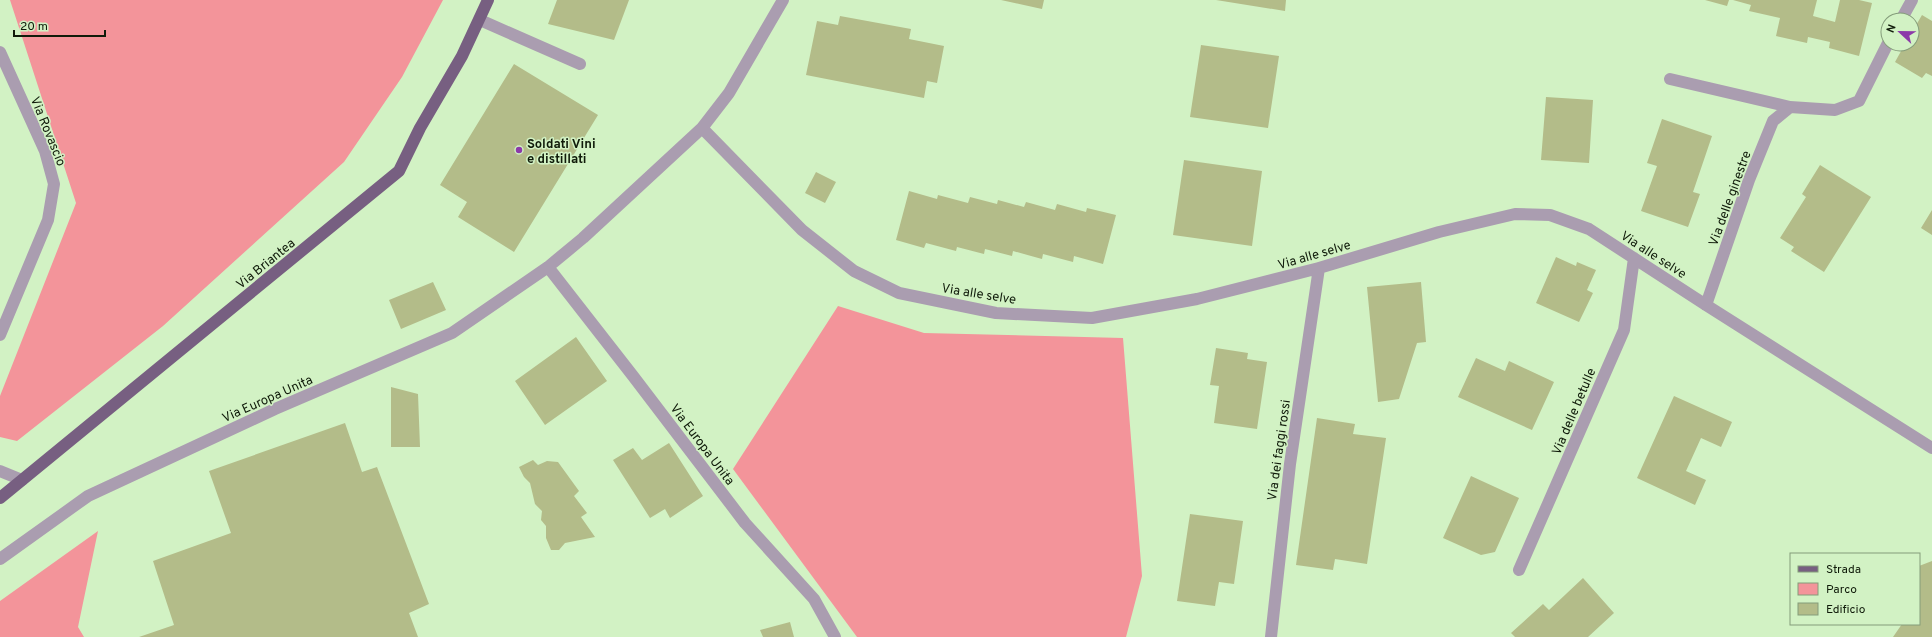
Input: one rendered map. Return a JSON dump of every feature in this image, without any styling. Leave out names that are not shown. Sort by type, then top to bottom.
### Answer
[{"type":"main road","name":"Via Briantea","points":[[0,498],[399,171],[420,128],[462,56],[488,0]]},
{"type":"street","name":"Via Europa Unita","points":[[0,558],[88,496],[275,409],[452,333],[548,267],[583,238],[702,128],[729,93],[783,0]]},
{"type":"street","points":[[1905,12],[1912,0]]},
{"type":"street","points":[[480,20],[580,64]]},
{"type":"street","name":"Via Rovascio","points":[[0,52],[44,152],[54,184],[48,220],[0,335]]},
{"type":"street","points":[[1670,79],[1790,107],[1835,110],[1859,101],[1884,52]]},
{"type":"street","name":"Via delle ginestre","points":[[1706,306],[1749,180],[1773,121],[1790,107]]},
{"type":"street","name":"Via alle selve","points":[[702,128],[802,230],[854,271],[898,293],[996,313],[1092,318],[1197,299],[1319,268],[1439,232],[1515,214],[1550,215],[1589,229],[1706,306],[1932,448]]},
{"type":"street","name":"Via delle betulle","points":[[1519,570],[1624,330],[1634,258]]},
{"type":"street","name":"Via Europa Unita","points":[[548,267],[745,523],[814,599],[836,637]]},
{"type":"street","name":"Via dei faggi rossi","points":[[1272,637],[1290,464],[1319,268]]},
{"type":"street","points":[[0,471],[22,480]]},
{"type":"green space","points":[[10,0],[443,0],[402,77],[344,162],[163,326],[17,441],[0,437],[0,396],[76,203]]},
{"type":"green space","points":[[838,306],[924,333],[1123,338],[1142,576],[1126,637],[857,637],[733,469]]},
{"type":"green space","points":[[98,531],[78,627],[84,637],[0,637],[0,601]]},
{"type":"building","points":[[557,0],[629,0],[614,40],[548,24]]},
{"type":"building","points":[[1001,0],[1044,0],[1042,9]]},
{"type":"building","points":[[1216,0],[1286,0],[1285,11]]},
{"type":"building","points":[[1705,0],[1729,0],[1727,6]]},
{"type":"building","points":[[1733,0],[1817,0],[1813,16],[1835,22],[1840,0],[1859,0],[1872,3],[1859,56],[1829,48],[1830,42],[1808,37],[1807,43],[1776,36],[1780,18],[1749,11],[1751,5]]},
{"type":"building","points":[[1922,15],[1932,21],[1932,76],[1926,73],[1922,78],[1895,62],[1901,52],[1920,52],[1920,18]]},
{"type":"building","points":[[840,16],[911,29],[909,39],[944,46],[937,83],[927,81],[924,98],[806,75],[817,21],[838,25]]},
{"type":"building","points":[[1201,45],[1279,56],[1268,128],[1190,117]]},
{"type":"building","name":"Soldati Vini e distillati","points":[[514,64],[598,115],[514,252],[458,217],[467,202],[440,185]]},
{"type":"building","points":[[1546,97],[1593,100],[1589,163],[1541,160]]},
{"type":"building","points":[[1662,119],[1712,136],[1693,192],[1700,194],[1688,227],[1641,211],[1657,166],[1647,163]]},
{"type":"building","points":[[1184,160],[1262,171],[1252,246],[1173,235]]},
{"type":"building","points":[[1820,165],[1871,197],[1824,272],[1791,251],[1794,247],[1780,238],[1806,197],[1802,194]]},
{"type":"building","points":[[816,172],[836,182],[825,203],[805,193]]},
{"type":"building","points":[[909,191],[937,199],[938,195],[968,203],[970,197],[997,204],[998,200],[1024,207],[1026,202],[1055,210],[1057,204],[1086,212],[1087,208],[1116,215],[1103,264],[1074,256],[1073,262],[1043,254],[1042,259],[1013,251],[1012,256],[985,249],[984,254],[957,247],[956,251],[926,243],[924,248],[896,240]]},
{"type":"building","points":[[1932,210],[1932,235],[1921,228]]},
{"type":"building","points":[[1556,257],[1576,266],[1577,262],[1596,270],[1587,290],[1593,293],[1579,322],[1536,303]]},
{"type":"building","points":[[433,282],[446,310],[401,329],[389,300]]},
{"type":"building","points":[[1421,282],[1426,342],[1417,343],[1399,399],[1378,402],[1367,287]]},
{"type":"building","points":[[576,337],[607,381],[545,425],[515,381]]},
{"type":"building","points":[[1216,348],[1248,353],[1247,359],[1267,362],[1257,429],[1214,423],[1219,386],[1210,385]]},
{"type":"building","points":[[1476,358],[1505,371],[1509,361],[1554,382],[1532,430],[1458,397]]},
{"type":"building","points":[[391,387],[418,394],[420,447],[391,447]]},
{"type":"building","points":[[1674,396],[1732,422],[1721,447],[1701,438],[1686,471],[1706,480],[1695,505],[1637,478]]},
{"type":"building","points":[[1317,418],[1355,424],[1353,434],[1386,438],[1367,564],[1335,559],[1333,570],[1296,565]]},
{"type":"building","points":[[345,423],[362,472],[377,467],[429,604],[409,613],[418,637],[139,637],[174,625],[153,561],[231,533],[209,471]]},
{"type":"building","points":[[669,443],[703,496],[670,518],[665,509],[650,518],[613,460],[633,448],[642,460]]},
{"type":"building","points":[[533,460],[538,465],[547,461],[558,462],[579,491],[574,496],[587,513],[581,517],[595,537],[565,543],[559,550],[551,550],[546,538],[546,526],[541,520],[542,511],[535,504],[530,483],[524,477],[519,467]]},
{"type":"building","points":[[1471,476],[1519,498],[1495,552],[1481,555],[1443,538]]},
{"type":"building","points":[[1190,514],[1243,521],[1234,584],[1219,582],[1215,606],[1177,601]]},
{"type":"building","points":[[1932,561],[1932,637],[1893,637],[1901,625],[1920,625],[1920,566]]},
{"type":"building","points":[[1583,578],[1614,613],[1588,637],[1515,637],[1511,633],[1543,604],[1549,610]]},
{"type":"building","points":[[790,622],[794,637],[763,637],[760,630]]},
{"type":"place","name":"Soldati Vini e distillati","points":[[519,150]]}]
